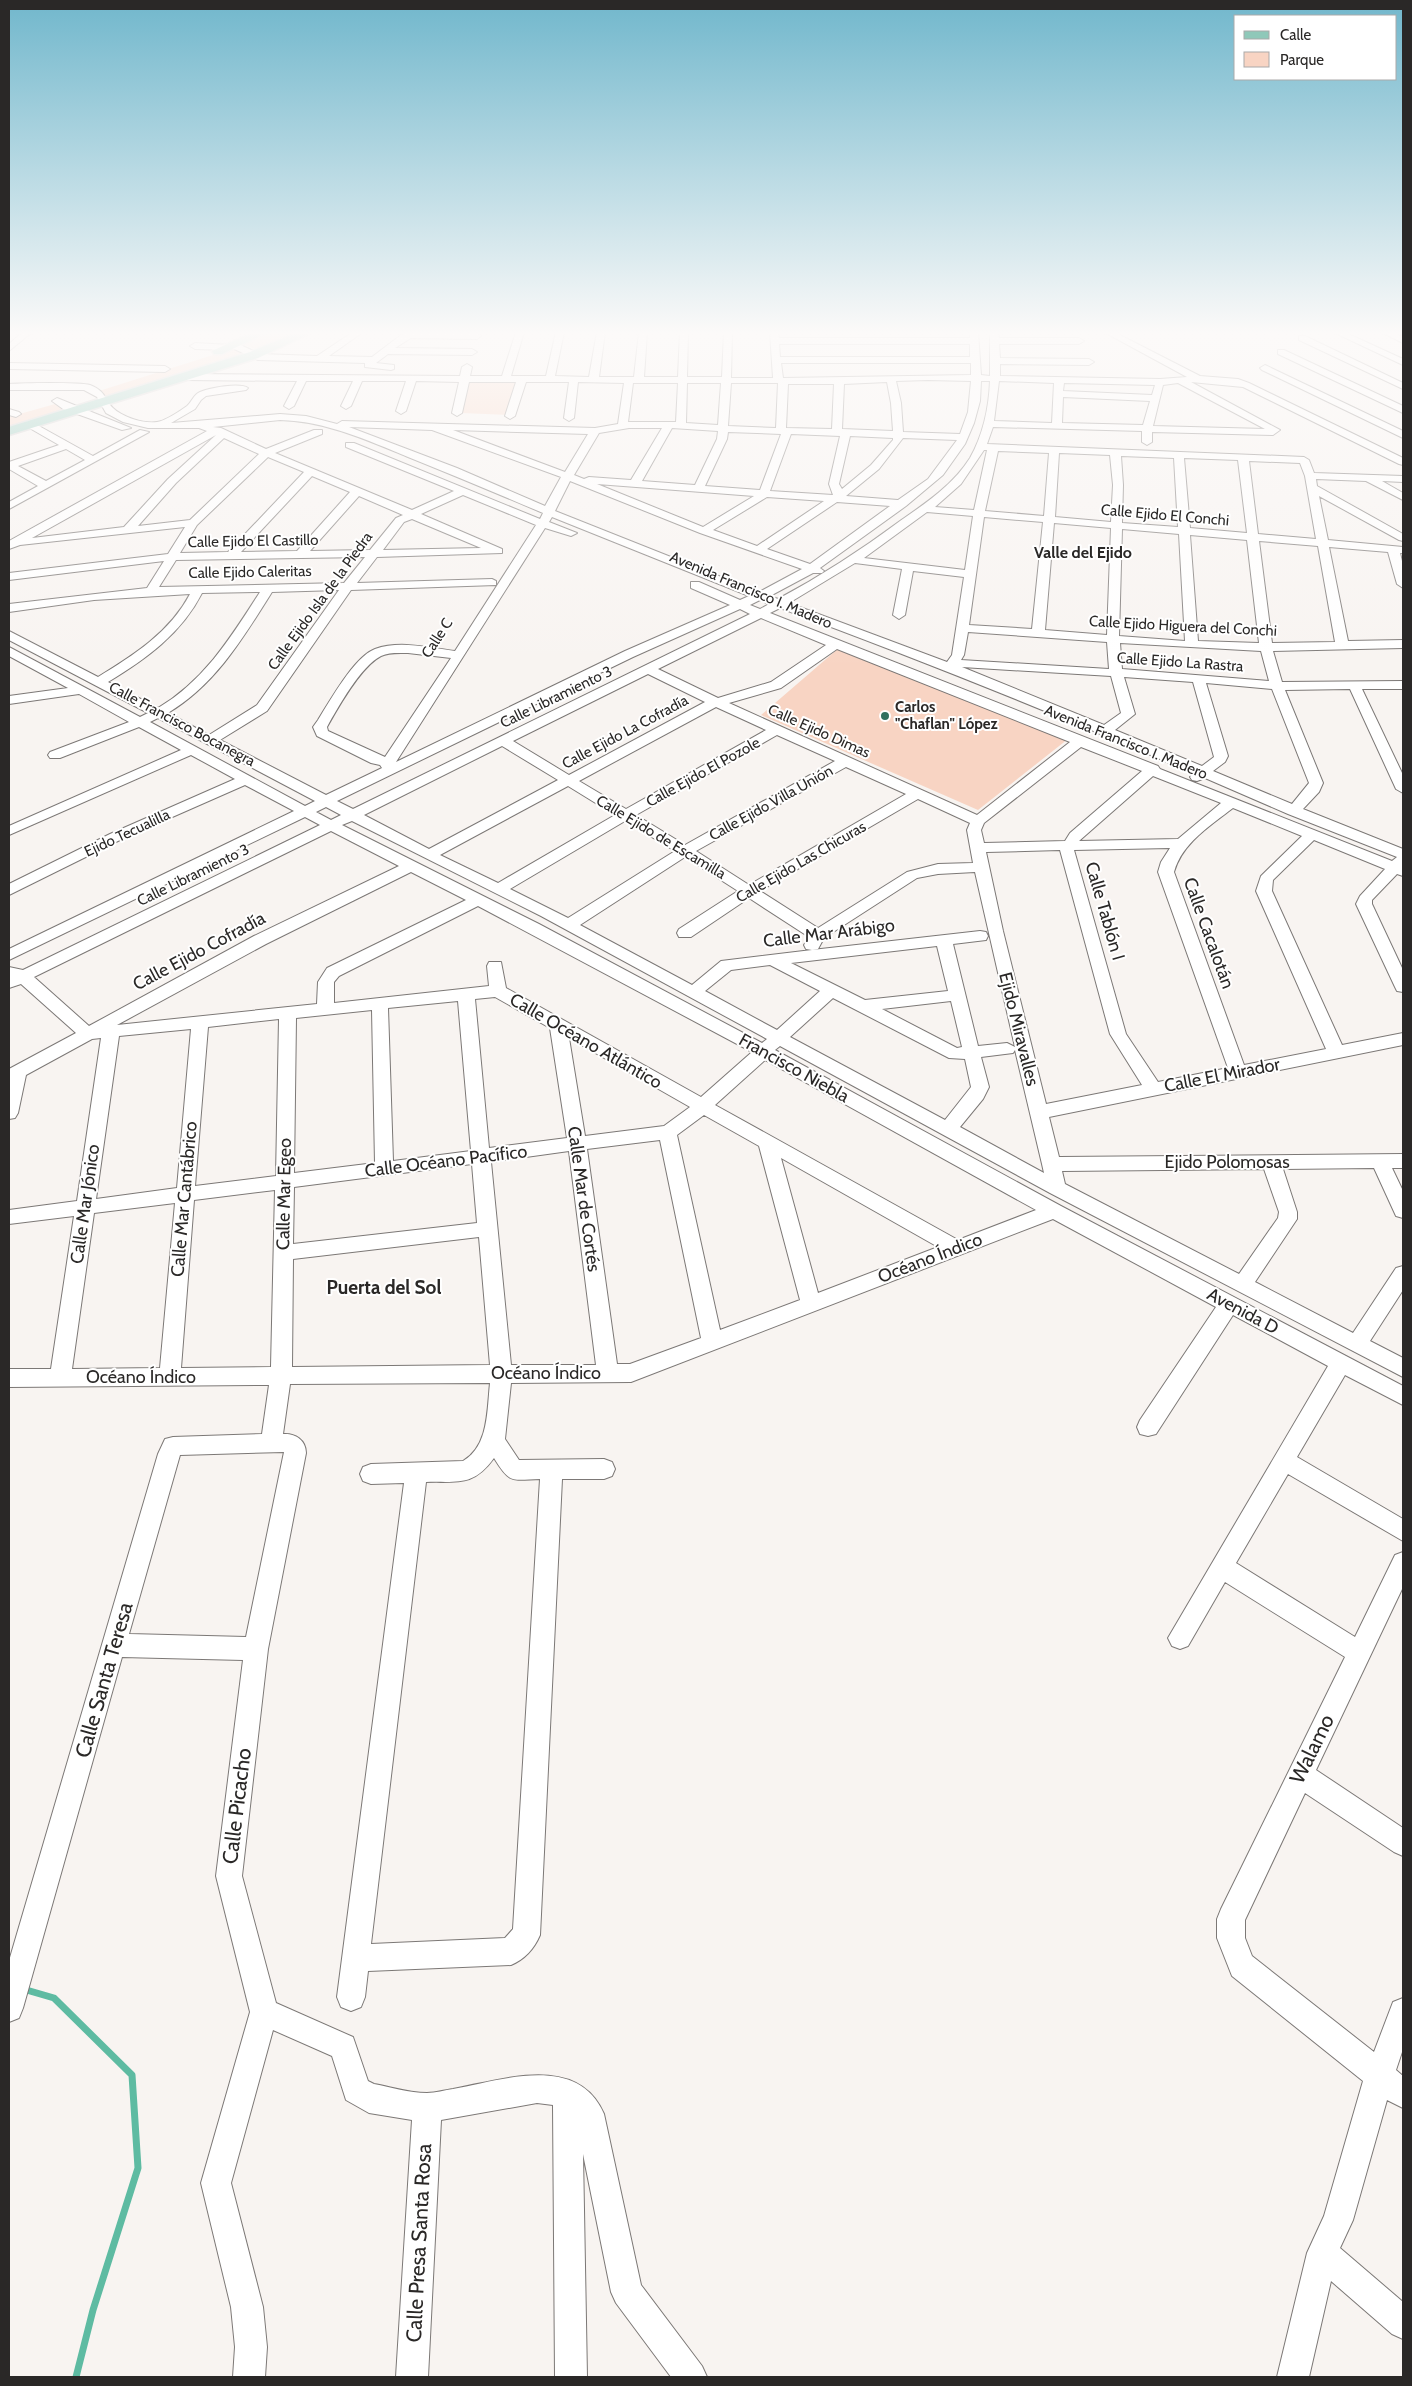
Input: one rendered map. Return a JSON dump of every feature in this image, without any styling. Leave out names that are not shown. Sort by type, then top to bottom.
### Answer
[{"type":"street","points":[[60,443],[93,460]]},
{"type":"street","points":[[9,506],[123,443]]},
{"type":"street","points":[[12,544],[188,443]]},
{"type":"street","points":[[127,531],[172,481],[202,443]]},
{"type":"street","points":[[246,443],[411,514]]},
{"type":"street","points":[[151,591],[170,557],[193,524],[266,452],[285,443]]},
{"type":"street","name":"Avenida Francisco I. Madero","points":[[357,443],[463,491],[539,522],[592,540],[762,614],[1154,769],[1312,834],[1401,866]]},
{"type":"street","name":"Avenida Francisco I. Madero","points":[[370,443],[449,469],[545,510],[779,604],[952,665],[1293,811],[1403,854]]},
{"type":"street","points":[[479,443],[810,570],[834,573]]},
{"type":"street","points":[[539,522],[545,510],[572,478],[589,443]]},
{"type":"street","points":[[634,483],[658,443]]},
{"type":"street","points":[[698,489],[720,443]]},
{"type":"street","points":[[704,531],[763,495],[782,443]]},
{"type":"street","points":[[835,498],[834,484],[842,443]]},
{"type":"street","points":[[759,550],[835,498],[875,467],[895,443]]},
{"type":"street","name":"Calle Libramiento 3","points":[[9,955],[330,801],[384,767],[759,596],[810,570],[932,481],[943,470],[959,443]]},
{"type":"street","name":"Calle Libramiento 3","points":[[13,976],[354,816],[762,614],[856,560],[925,509],[958,481],[987,448],[987,443]]},
{"type":"street","points":[[1145,453],[1146,443]]},
{"type":"street","points":[[1365,443],[1403,462]]},
{"type":"street","points":[[9,465],[64,446]]},
{"type":"street","points":[[952,665],[958,655],[971,574],[987,448],[1299,458],[1307,462],[1342,645]]},
{"type":"street","points":[[1038,635],[1050,520],[1054,450]]},
{"type":"street","points":[[1105,730],[1128,714],[1116,673],[1113,640],[1118,485],[1115,452]]},
{"type":"street","points":[[1179,454],[1192,645]]},
{"type":"street","points":[[1243,457],[1266,647],[1276,686],[1316,783],[1314,789],[1293,811]]},
{"type":"street","points":[[9,465],[46,486]]},
{"type":"street","points":[[230,557],[310,472]]},
{"type":"street","points":[[1310,476],[1403,478]]},
{"type":"street","points":[[572,478],[763,495],[835,498],[902,504]]},
{"type":"street","points":[[1368,478],[1403,497]]},
{"type":"street","points":[[1312,488],[1403,538]]},
{"type":"street","points":[[301,554],[356,491]]},
{"type":"street","name":"Calle Ejido Isla de la Piedra","points":[[210,740],[262,708],[348,586],[400,520],[463,491]]},
{"type":"street","name":"Calle Ejido El Conchi","points":[[925,509],[1398,550]]},
{"type":"street","name":"Calle Ejido El Castillo","points":[[9,576],[170,557],[502,551],[411,514]]},
{"type":"street","name":"Calle C","points":[[490,596],[492,583],[539,522]]},
{"type":"street","name":"Calle C","points":[[384,767],[452,655],[539,522]]},
{"type":"street","points":[[12,544],[193,524]]},
{"type":"street","points":[[1398,550],[1403,584]]},
{"type":"street","points":[[856,560],[908,568],[971,574]]},
{"type":"street","points":[[899,615],[908,568]]},
{"type":"street","name":"Calle Ejido Caleritas","points":[[9,608],[94,596],[151,591],[492,583]]},
{"type":"street","points":[[55,755],[141,721],[159,712],[196,686],[230,645],[268,589]]},
{"type":"street","points":[[100,681],[132,662],[161,638],[189,608],[198,590]]},
{"type":"street","name":"Calle Ejido Higuera del Conchi","points":[[962,628],[1192,645],[1266,647],[1403,644]]},
{"type":"street","name":"Calle Francisco Bocanegra","points":[[9,635],[330,801],[354,816],[429,855]]},
{"type":"street","name":"Calle Ejido La Cofradía","points":[[429,855],[717,703],[776,685],[837,643]]},
{"type":"street","points":[[384,767],[322,733],[319,730],[321,724],[371,656],[378,652],[407,649],[452,655]]},
{"type":"street","name":"Calle Francisco Bocanegra","points":[[9,651],[141,721],[246,780],[410,866]]},
{"type":"street","name":"Calle Ejido La Rastra","points":[[952,665],[1198,678],[1276,686],[1403,685]]},
{"type":"street","name":"Calle Ejido Dimas","points":[[648,669],[717,703],[978,821]]},
{"type":"street","points":[[1190,784],[1203,771],[1220,760],[1221,756],[1198,678]]},
{"type":"street","points":[[1354,685],[1403,789]]},
{"type":"street","points":[[9,700],[82,690]]},
{"type":"street","points":[[520,706],[543,721]]},
{"type":"street","name":"Calle Ejido El Pozole","points":[[499,889],[625,815],[777,730]]},
{"type":"street","name":"Calle Ejido de Escamilla","points":[[503,741],[685,851],[818,935]]},
{"type":"street","points":[[978,821],[1080,741]]},
{"type":"street","points":[[9,831],[192,750]]},
{"type":"street","name":"Calle Ejido Villa Unión","points":[[568,925],[685,851],[846,761]]},
{"type":"street","name":"Calle Tablón I","points":[[1153,1089],[1118,1034],[1067,850],[1075,836],[1154,769]]},
{"type":"street","name":"Ejido Tecualilla","points":[[9,890],[115,838],[246,780]]},
{"type":"street","name":"Calle Ejido Las Chicuras","points":[[685,933],[749,891],[918,793]]},
{"type":"street","name":"Calle Cacalotán","points":[[1231,802],[1182,844],[1170,857],[1166,872],[1238,1072]]},
{"type":"street","name":"Ejido Miravalles","points":[[978,821],[974,830],[1057,1188]]},
{"type":"street","points":[[1312,834],[1266,879],[1264,891],[1336,1052]]},
{"type":"street","points":[[978,848],[1182,844]]},
{"type":"street","name":"Francisco Niebla","points":[[429,855],[568,925],[692,994],[779,1037],[1057,1188]]},
{"type":"street","name":"Francisco Niebla","points":[[410,866],[476,901],[533,928],[763,1051],[1054,1211]]},
{"type":"street","name":"Calle Ejido Cofradía","points":[[13,1074],[260,940],[410,866]]},
{"type":"street","points":[[1401,866],[1365,899],[1364,904],[1403,987]]},
{"type":"street","points":[[805,955],[818,935],[912,875],[938,869],[982,867]]},
{"type":"street","points":[[325,1009],[326,982],[333,972],[476,901]]},
{"type":"street","points":[[844,918],[855,950]]},
{"type":"street","name":"Calle Mar Arábigo","points":[[692,994],[727,965],[980,936]]},
{"type":"street","points":[[944,940],[980,1087],[977,1095],[948,1129]]},
{"type":"street","points":[[773,960],[955,1054],[1007,1049]]},
{"type":"street","points":[[495,966],[498,991]]},
{"type":"street","points":[[13,976],[87,1034]]},
{"type":"street","name":"Calle Océano Atlántico","points":[[87,1034],[498,991],[701,1107],[956,1248]]},
{"type":"street","name":"Calle Océano Pacífico","points":[[9,1217],[667,1132],[676,1128],[701,1107],[831,991]]},
{"type":"street","points":[[371,1474],[466,1471],[476,1464],[494,1440],[502,1374],[466,994]]},
{"type":"street","points":[[865,1006],[957,994]]},
{"type":"street","points":[[380,1004],[384,1169]]},
{"type":"street","name":"Calle Mar Egeo","points":[[281,1376],[288,1013]]},
{"type":"street","name":"Calle Mar Cantábrico","points":[[170,1376],[200,1022]]},
{"type":"street","name":"Calle Mar de Cortés","points":[[558,1025],[577,1144],[608,1373]]},
{"type":"street","name":"Calle Mar Jónico","points":[[60,1377],[111,1031]]},
{"type":"street","name":"Calle El Mirador","points":[[1040,1112],[1403,1039]]},
{"type":"street","points":[[9,1113],[13,1074]]},
{"type":"street","points":[[667,1132],[712,1342]]},
{"type":"street","points":[[768,1144],[811,1304]]},
{"type":"street","points":[[1380,1161],[1403,1211]]},
{"type":"street","name":"Ejido Polomosas","points":[[1052,1164],[1403,1161]]},
{"type":"street","points":[[1242,1285],[1287,1219],[1288,1212],[1271,1162]]},
{"type":"street","name":"Avenida D","points":[[1057,1188],[1403,1368]]},
{"type":"street","name":"Avenida D","points":[[1054,1211],[1403,1396]]},
{"type":"street","name":"Océano Índico","points":[[9,1378],[631,1373],[1054,1211]]},
{"type":"street","points":[[282,1253],[487,1229]]},
{"type":"street","points":[[1357,1344],[1403,1274]]},
{"type":"street","points":[[1148,1427],[1229,1304]]},
{"type":"street","points":[[1180,1638],[1341,1363]]},
{"type":"street","points":[[271,1444],[281,1376]]},
{"type":"street","points":[[494,1440],[513,1470],[604,1469]]},
{"type":"street","name":"Calle Picacho","points":[[264,2012],[229,1876],[256,1649],[295,1453],[294,1448],[289,1443],[271,1444]]},
{"type":"street","name":"Calle Santa Teresa","points":[[9,2008],[168,1454],[173,1446],[271,1444]]},
{"type":"street","points":[[1284,1461],[1403,1531]]},
{"type":"street","points":[[355,1958],[511,1951],[526,1935],[552,1470]]},
{"type":"street","points":[[351,1997],[416,1473]]},
{"type":"street","name":"Walamo","points":[[1379,2076],[1242,1966],[1231,1938],[1231,1919],[1403,1563]]},
{"type":"street","points":[[1222,1567],[1360,1653]]},
{"type":"street","points":[[114,1645],[256,1649]]},
{"type":"street","points":[[1300,1774],[1403,1843]]},
{"type":"street","points":[[249,2377],[252,2347],[247,2307],[216,2182],[264,2012],[343,2047],[356,2090],[370,2098],[426,2108],[537,2089],[567,2092],[589,2114],[627,2292],[690,2377]]},
{"type":"street","points":[[1293,2377],[1322,2253],[1338,2220],[1379,2076],[1403,2012]]},
{"type":"street","points":[[1379,2076],[1403,2094]]},
{"type":"street","points":[[567,2092],[571,2377]]},
{"type":"street","name":"Calle Presa Santa Rosa","points":[[412,2377],[426,2108]]},
{"type":"street","points":[[1322,2253],[1403,2323]]},
{"type":"green space","points":[[840,647],[1068,739],[978,810],[761,715]]},
{"type":"waterway","points":[[23,1989],[54,1998],[132,2075],[138,2168],[93,2310],[76,2377]]},
{"type":"place","name":"Carlos \"Chaflan\" López","points":[[885,716]]},
{"type":"district","name":"Valle del Ejido","points":[[1083,552]]},
{"type":"district","name":"Puerta del Sol","points":[[384,1287]]}]
